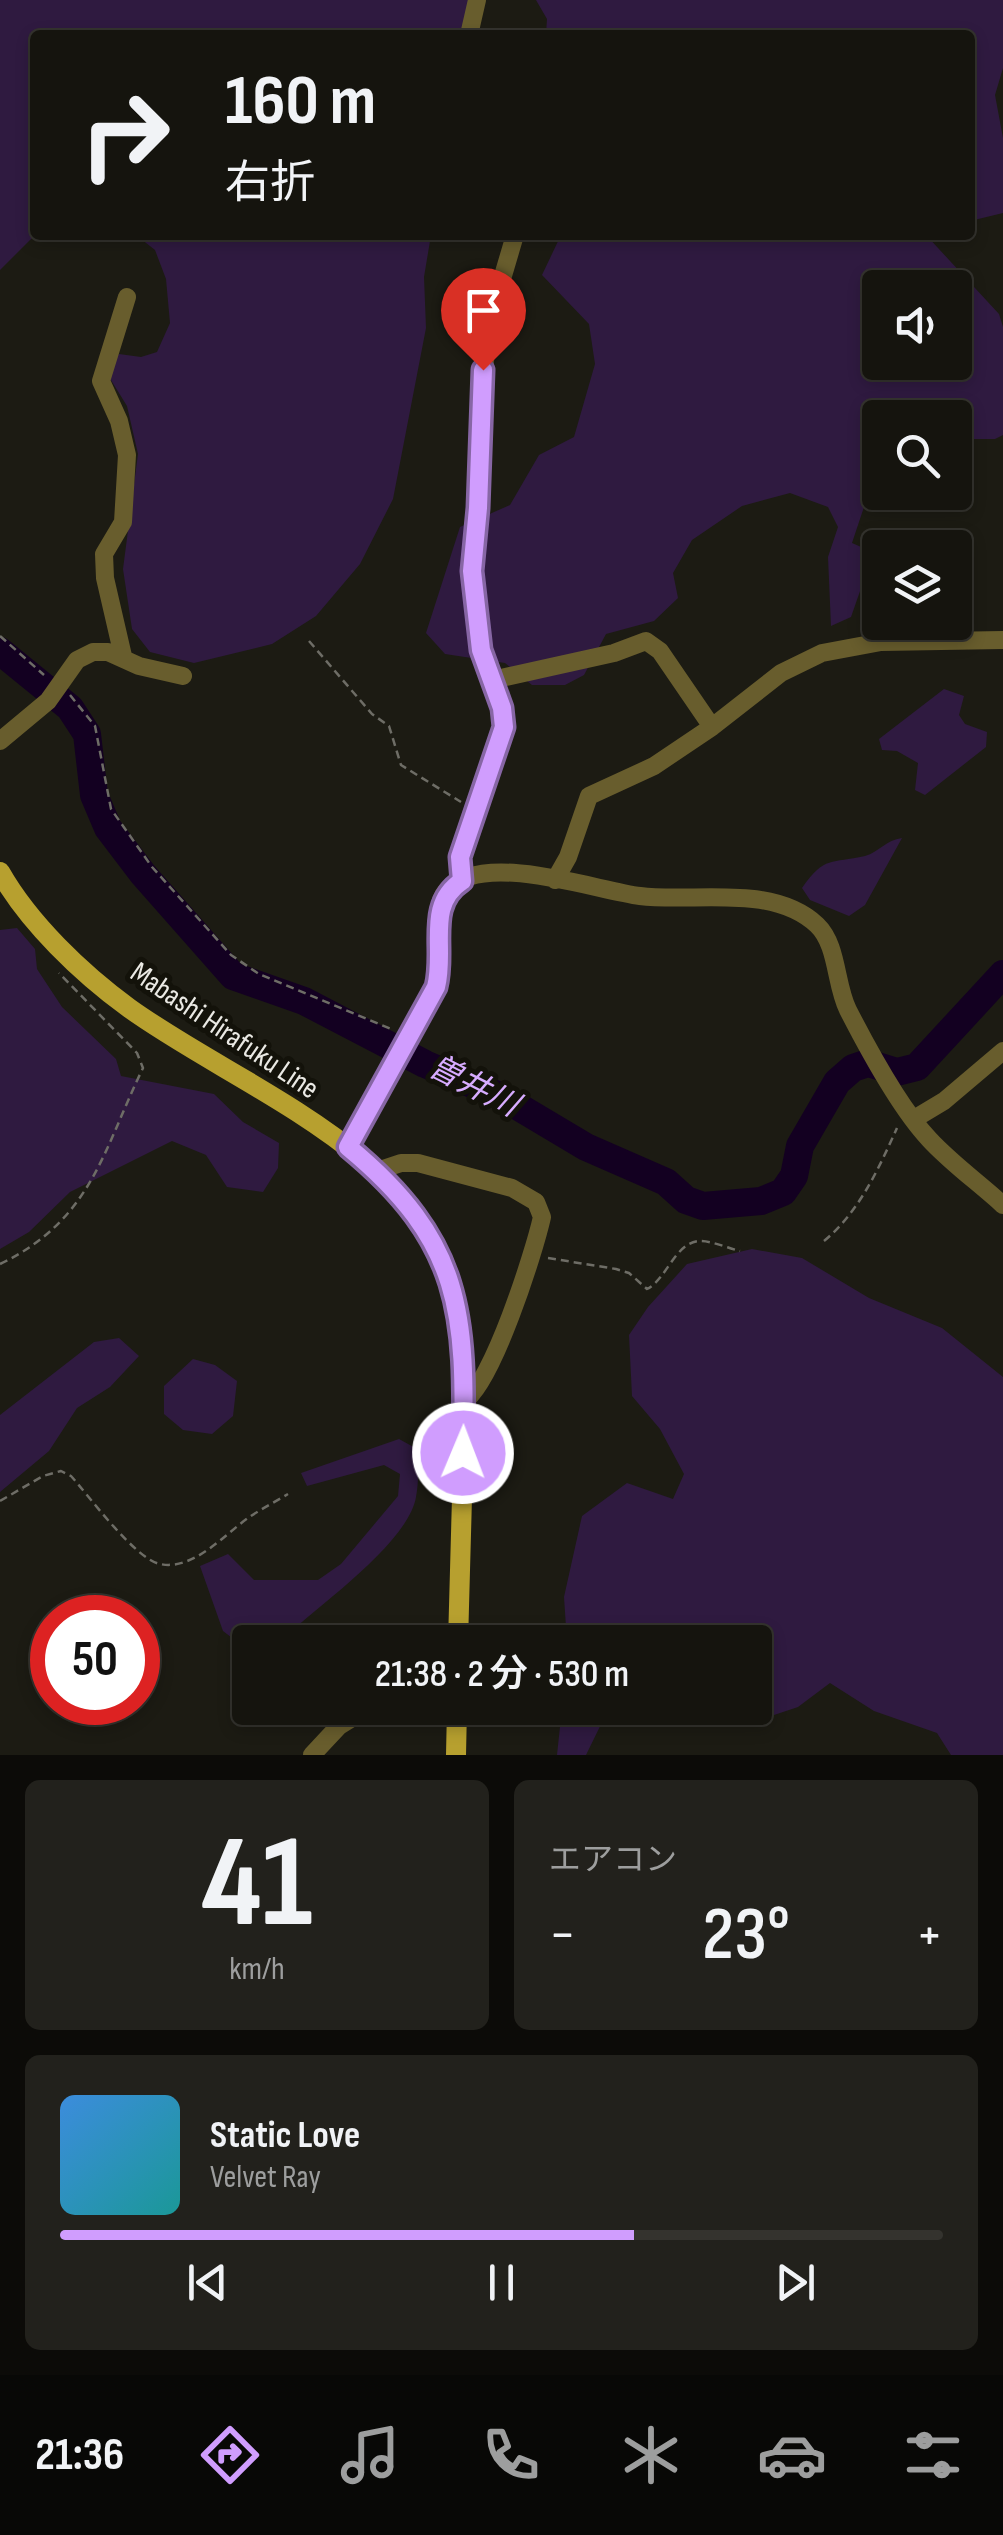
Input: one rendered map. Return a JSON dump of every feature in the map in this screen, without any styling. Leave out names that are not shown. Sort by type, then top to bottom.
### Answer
[{"type":"main road","name":"Mabashi Hirafuku Line","points":[[0,872],[50,937],[126,1006],[348,1147],[377,1171],[418,1217],[448,1273],[461,1326],[464,1401],[458,1625]]},
{"type":"main road","points":[[456,1725],[456,1755]]},
{"type":"street","points":[[470,30],[478,0]]},
{"type":"street","points":[[462,881],[460,857],[504,727],[481,650],[472,571],[488,330],[492,303],[514,240]]},
{"type":"street","points":[[123,656],[105,578],[104,554],[123,522],[127,455],[101,381],[127,296]]},
{"type":"street","points":[[492,680],[614,654],[646,640],[654,643],[671,665],[712,727]]},
{"type":"street","points":[[555,880],[568,857],[589,796],[654,766],[781,673],[822,653],[881,642],[1003,640]]},
{"type":"street","points":[[0,742],[54,692],[77,660],[93,652],[123,656],[139,666],[184,676]]},
{"type":"street","points":[[348,1147],[436,987],[442,964],[440,907],[446,891],[462,881],[487,874],[517,873],[641,896],[744,899],[777,904],[805,915],[821,928],[829,943],[840,991],[928,1139],[1003,1205]]},
{"type":"street","points":[[912,1115],[944,1101],[1003,1051]]},
{"type":"street","points":[[377,1171],[401,1163],[418,1163],[526,1194],[536,1202],[542,1218],[531,1255],[493,1359],[475,1394],[464,1401]]},
{"type":"street","points":[[312,1755],[341,1725]]},
{"type":"path","points":[[0,636],[54,692],[95,726],[111,809],[152,867],[231,956],[259,974],[344,1007],[406,1047]]},
{"type":"path","points":[[309,641],[372,714],[390,726],[401,765],[475,811]]},
{"type":"path","points":[[0,1264],[71,1212],[98,1174],[142,1068],[137,1053],[62,978],[48,950],[50,937]]},
{"type":"path","points":[[824,1241],[838,1230],[869,1188],[900,1122],[912,1115]]},
{"type":"path","points":[[531,1255],[616,1269],[629,1273],[646,1289],[656,1285],[684,1247],[700,1241],[740,1251]]},
{"type":"path","points":[[0,1501],[61,1470],[71,1476],[138,1550],[159,1564],[183,1562],[201,1553],[288,1494]]},
{"type":"shaded area","points":[[0,0],[468,0],[481,30],[30,30],[30,240],[0,270]]},
{"type":"shaded area","points":[[536,0],[1003,0],[1003,68],[995,95],[1003,138],[1003,213],[975,220],[975,30],[546,30],[547,19]]},
{"type":"shaded area","points":[[142,240],[430,240],[424,277],[426,328],[393,499],[360,564],[316,616],[272,644],[194,663],[150,652],[132,629],[123,569],[138,454],[127,406],[106,372],[119,354],[141,357],[157,352],[170,323],[166,279],[155,250]]},
{"type":"shaded area","points":[[559,240],[931,240],[958,270],[862,270],[862,380],[972,380],[972,285],[999,314],[1003,327],[1003,435],[972,439],[972,400],[862,400],[863,510],[852,543],[862,547],[862,585],[851,617],[831,626],[828,557],[838,527],[828,507],[790,493],[742,506],[692,540],[673,573],[678,598],[654,621],[606,634],[584,675],[565,685],[532,685],[505,663],[445,654],[426,633],[460,527],[510,505],[539,455],[574,437],[595,364],[589,324],[542,275]]},
{"type":"shaded area","points":[[944,689],[964,696],[959,715],[965,724],[987,732],[986,747],[925,795],[915,790],[918,763],[897,751],[882,750],[879,739]]},
{"type":"shaded area","points":[[902,838],[865,905],[849,916],[810,900],[802,888],[823,865],[865,856]]},
{"type":"shaded area","points":[[17,928],[35,949],[37,969],[62,1007],[116,1059],[121,1076],[214,1094],[243,1122],[279,1143],[278,1168],[263,1192],[227,1187],[206,1155],[172,1141],[70,1192],[29,1232],[0,1249],[0,930]]},
{"type":"shaded area","points":[[752,1249],[802,1258],[869,1298],[942,1328],[1003,1377],[1003,1755],[951,1755],[937,1733],[874,1711],[830,1683],[798,1707],[772,1716],[772,1625],[566,1625],[564,1597],[582,1516],[627,1483],[673,1499],[684,1474],[660,1429],[632,1396],[629,1335],[687,1264]]},
{"type":"shaded area","points":[[119,1338],[139,1356],[110,1387],[77,1408],[49,1451],[0,1492],[0,1415],[94,1342]]},
{"type":"shaded area","points":[[193,1359],[215,1365],[237,1381],[233,1416],[212,1434],[183,1430],[164,1414],[164,1386]]},
{"type":"shaded area","points":[[399,1439],[419,1450],[416,1497],[409,1515],[379,1555],[299,1625],[232,1625],[232,1638],[223,1631],[200,1566],[228,1554],[254,1580],[318,1580],[341,1564],[398,1496],[400,1474],[384,1465],[307,1486],[301,1473]]},
{"type":"shaded area","points":[[560,1725],[601,1725],[586,1755],[557,1755]]},
{"type":"waterway","name":"曽井川","points":[[0,651],[70,708],[87,734],[94,795],[108,828],[233,976],[304,1001],[425,1064],[502,1097],[586,1147],[666,1182],[686,1200],[703,1206],[761,1201],[783,1192],[794,1176],[800,1146],[837,1082],[853,1068],[868,1063],[897,1072],[917,1067],[1003,974]]},
{"type":"route","points":[[463,1453],[465,1379],[461,1326],[448,1273],[437,1248],[399,1192],[348,1147],[436,987],[442,964],[440,907],[446,891],[462,881],[460,857],[504,727],[502,708],[481,650],[473,594],[483,370]]}]
